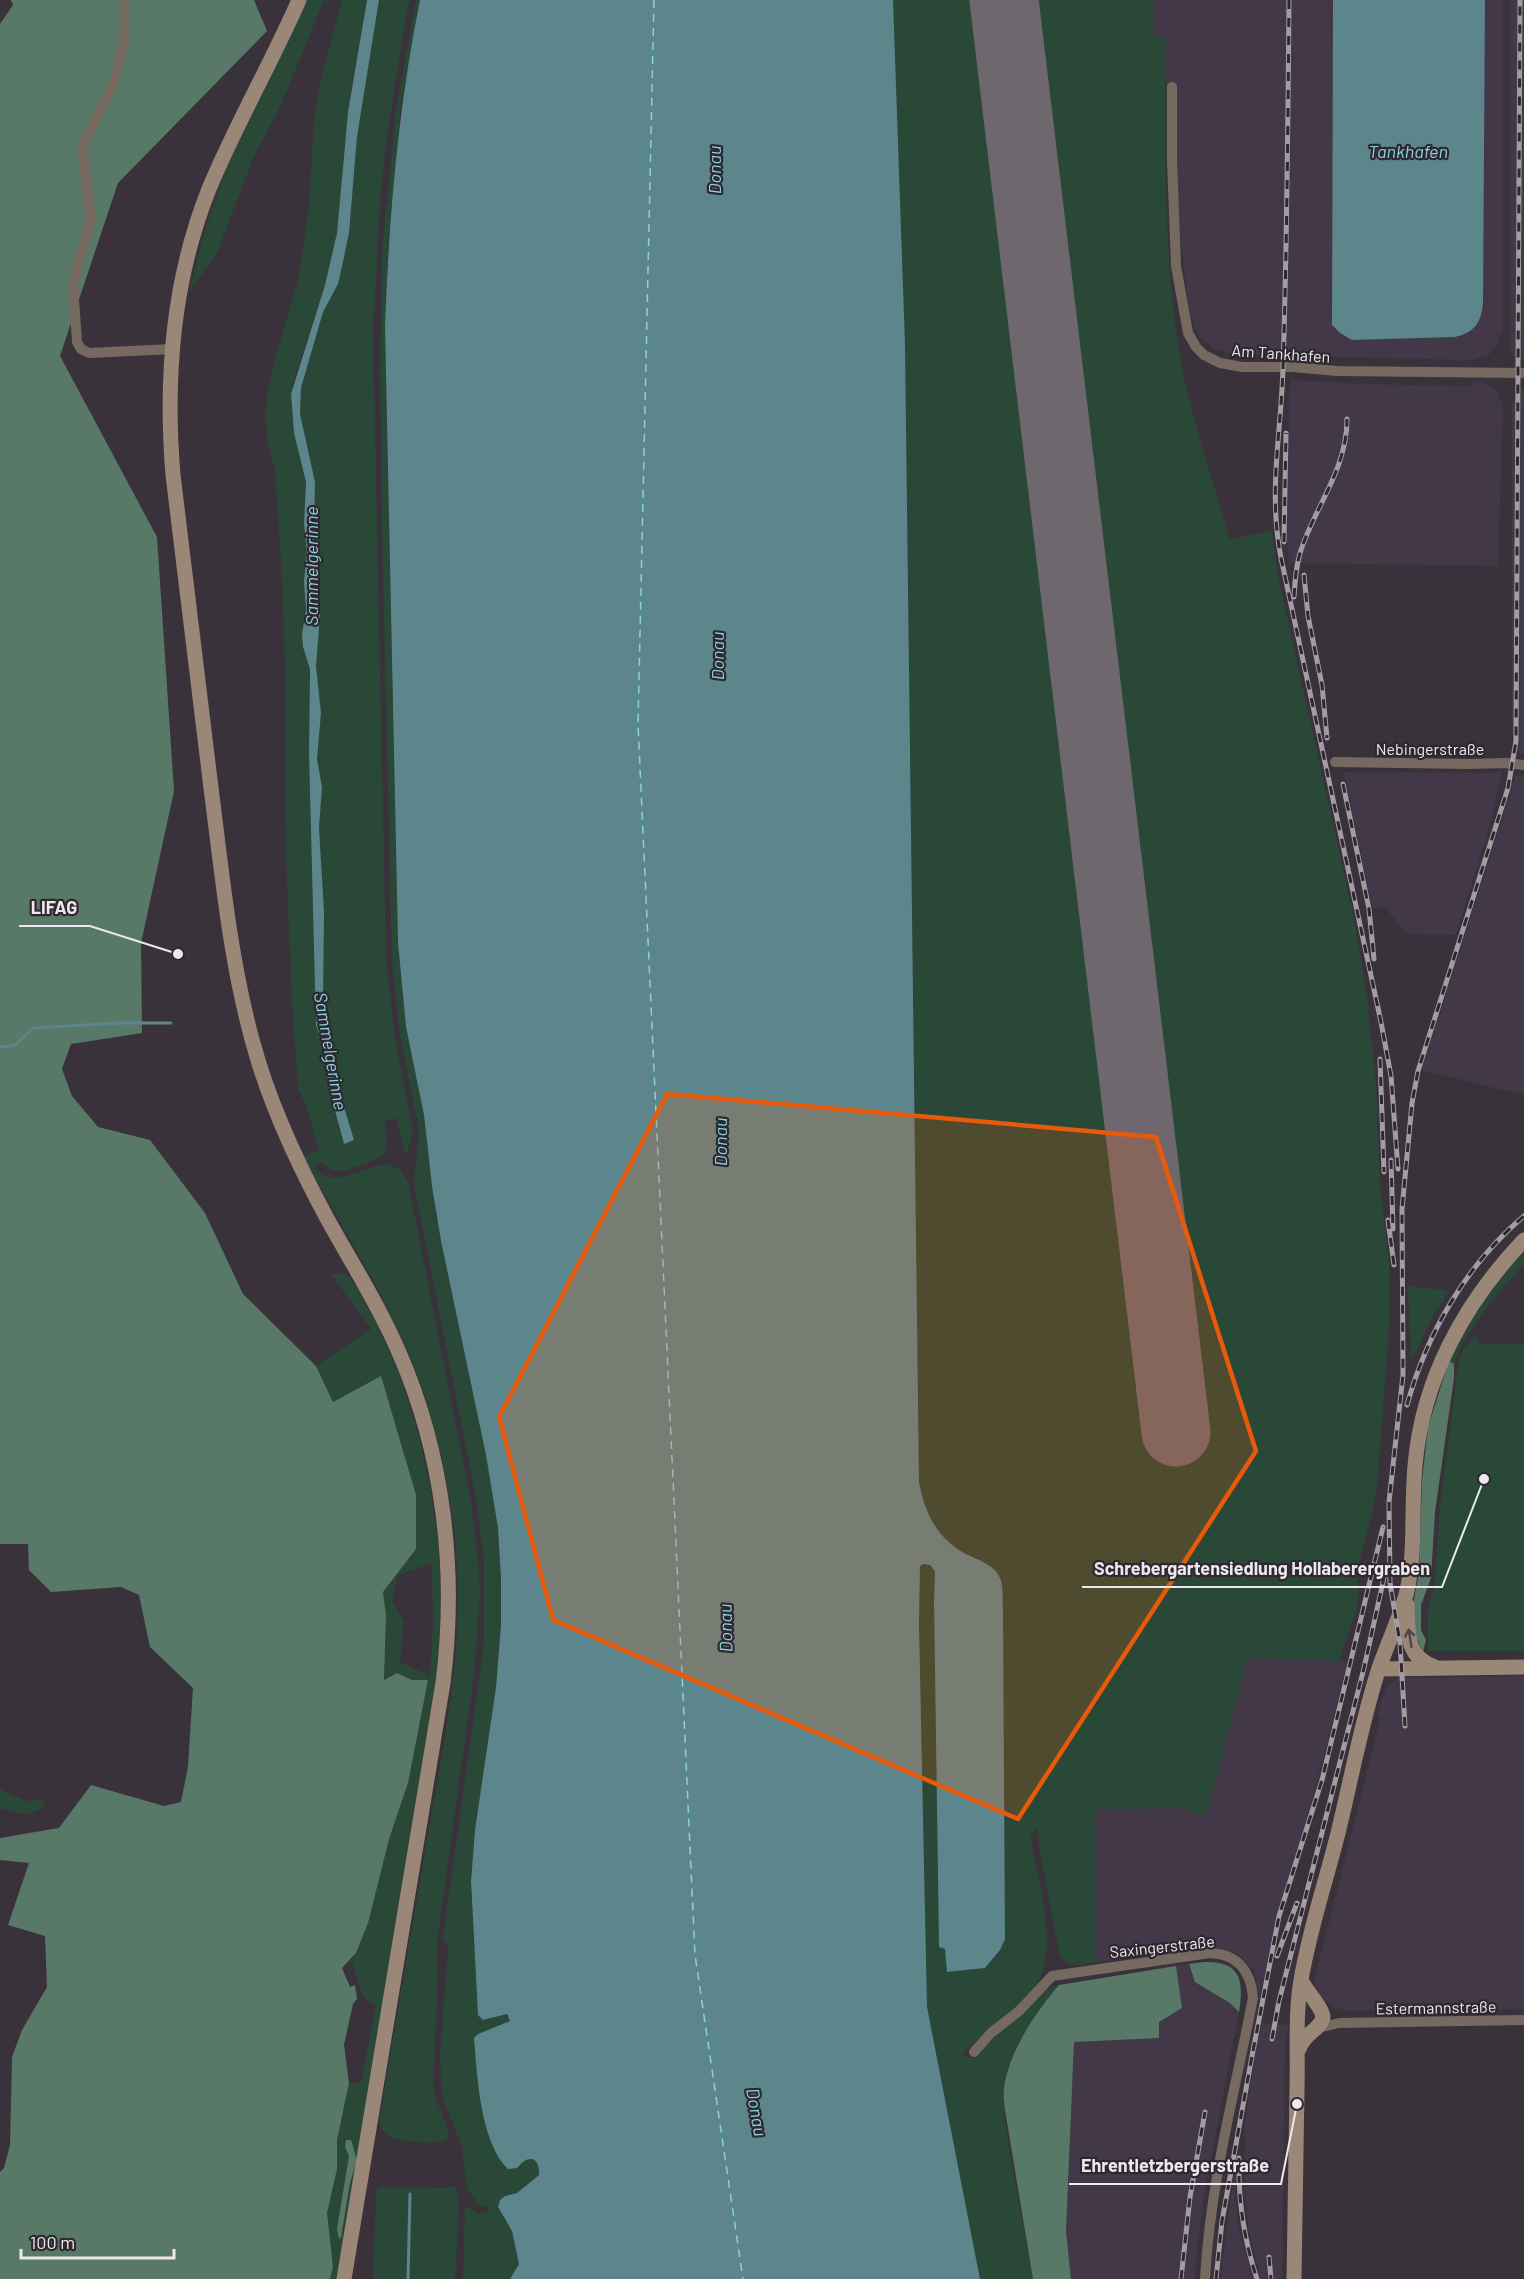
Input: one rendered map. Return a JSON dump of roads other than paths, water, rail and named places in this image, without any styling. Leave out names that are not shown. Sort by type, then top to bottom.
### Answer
[{"type":"main road","points":[[299,0],[208,192],[187,260],[172,349],[169,420],[173,475],[222,876],[244,1009],[266,1085],[287,1140],[310,1187],[387,1327],[408,1374],[425,1427],[437,1477],[447,1555],[448,1630],[441,1702],[344,2279]]},
{"type":"main road","points":[[1294,2279],[1297,2017],[1301,1980],[1379,1669],[1407,1590],[1413,1546],[1415,1463],[1422,1423],[1444,1354],[1471,1305],[1498,1269],[1524,1240]]},
{"type":"main road","points":[[1407,1590],[1412,1650],[1423,1663],[1441,1668]]},
{"type":"main road","points":[[1379,1669],[1524,1667]]},
{"type":"main road","points":[[1298,2052],[1304,2039],[1316,2029],[1323,2018],[1319,2007],[1308,1994],[1301,1980]]},
{"type":"main road","points":[[1316,2029],[1302,2027],[1297,2017],[1300,2008],[1306,2004],[1319,2007]]},
{"type":"street","points":[[124,0],[125,35],[114,83],[82,147],[91,217],[73,284],[74,327],[77,342],[89,353],[172,349]]},
{"type":"street","name":"Am Tankhafen","points":[[1172,87],[1176,266],[1188,333],[1204,355],[1220,363],[1242,366],[1336,371],[1524,372]]},
{"type":"street","name":"Nebingerstraße","points":[[1335,762],[1524,765]]},
{"type":"street","name":"Saxingerstraße","points":[[974,2052],[1052,1976],[1210,1953],[1229,1956],[1242,1965],[1249,1976],[1253,1998],[1214,2196],[1204,2279]]},
{"type":"street","name":"Estermannstraße","points":[[1319,2007],[1332,2017],[1348,2023]]},
{"type":"street","name":"Estermannstraße","points":[[1316,2029],[1348,2023],[1524,2020]]},
{"type":"water","name":"Sammelgerinne","points":[[367,0],[379,0],[357,137],[349,233],[338,284],[323,312],[301,388],[300,414],[315,482],[313,573],[318,588],[320,615],[316,666],[321,713],[317,759],[322,787],[319,828],[324,912],[323,1012],[334,1047],[334,1061],[341,1097],[354,1140],[344,1144],[328,1085],[326,1058],[316,1025],[309,754],[310,669],[303,647],[302,634],[306,610],[304,581],[307,553],[304,524],[306,482],[294,433],[291,394],[325,285],[337,233],[348,112]]},
{"type":"water","name":"Donau","points":[[420,0],[893,0],[905,343],[919,1482],[929,1515],[940,1533],[956,1548],[986,1563],[998,1573],[1003,1594],[1005,1939],[1000,1950],[985,1968],[947,1972],[945,1949],[939,1947],[935,1571],[930,1565],[920,1566],[919,1623],[927,2007],[980,2279],[510,2279],[519,2264],[512,2231],[498,2207],[500,2200],[505,2196],[517,2193],[539,2175],[539,2169],[535,2161],[529,2159],[517,2168],[508,2169],[491,2142],[486,2125],[479,2089],[474,2038],[478,2034],[510,2021],[507,2014],[483,2020],[478,2015],[471,1881],[475,1830],[496,1687],[501,1625],[498,1528],[486,1455],[441,1241],[424,1115],[406,1027],[398,943],[385,326],[389,244],[400,122]]},
{"type":"water","name":"Tankhafen","points":[[1333,0],[1485,0],[1483,303],[1481,316],[1476,326],[1462,335],[1352,340],[1332,325]]},
{"type":"waterway","points":[[0,1047],[15,1045],[33,1028],[119,1023],[171,1023]]},
{"type":"waterway","points":[[408,2279],[410,2194]]},
{"type":"railway","points":[[1289,0],[1282,393],[1275,486],[1277,533],[1381,1022],[1391,1076],[1398,1169]]},
{"type":"railway","points":[[1405,1726],[1400,1643],[1390,1583],[1389,1502],[1403,1375],[1402,1209],[1412,1103],[1418,1071],[1508,788],[1516,741],[1520,0]]},
{"type":"railway","points":[[1294,597],[1299,556],[1342,454],[1347,419]]},
{"type":"railway","points":[[1284,542],[1286,433]]},
{"type":"railway","points":[[1304,575],[1308,616],[1322,685],[1327,738]]},
{"type":"railway","points":[[1343,784],[1369,909],[1374,959]]},
{"type":"railway","points":[[1380,1059],[1384,1172]]},
{"type":"railway","points":[[1391,1160],[1393,1229]]},
{"type":"railway","points":[[1407,1405],[1426,1352],[1451,1302],[1484,1256],[1524,1216]]},
{"type":"railway","points":[[1388,1220],[1394,1265]]},
{"type":"railway","points":[[1253,2051],[1279,1916],[1322,1780],[1383,1527]]},
{"type":"railway","points":[[1272,2039],[1279,2001],[1364,1668],[1385,1573]]},
{"type":"railway","points":[[1277,1956],[1297,1903]]},
{"type":"railway","points":[[1216,2279],[1222,2221],[1254,2045]]},
{"type":"railway","points":[[1181,2279],[1190,2197],[1205,2112]]},
{"type":"railway","points":[[1239,2158],[1243,2220],[1257,2279]]},
{"type":"railway","points":[[1269,2257],[1271,2279]]},
{"type":"place","name":"LIFAG","points":[[178,954]]},
{"type":"place","name":"Schrebergartensiedlung Hollaberergraben","points":[[1484,1479]]},
{"type":"place","name":"Ehrentletzbergerstraße","points":[[1297,2104]]}]
